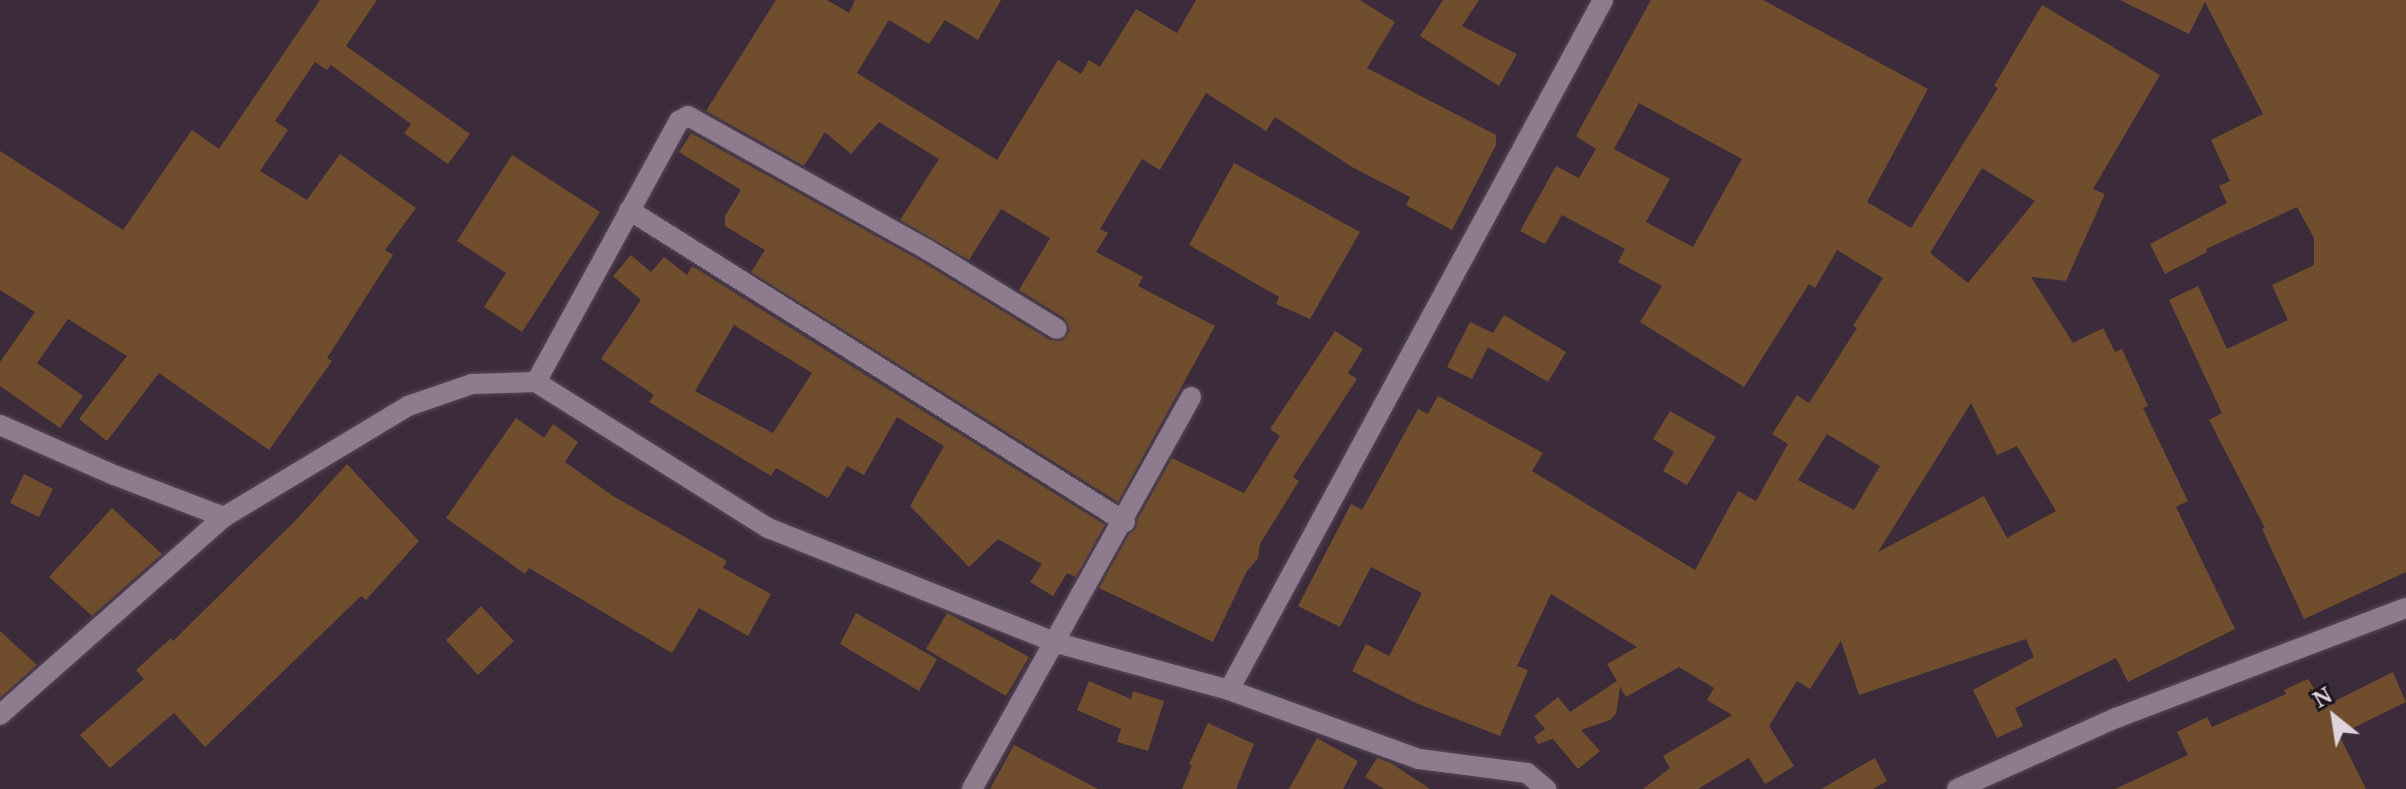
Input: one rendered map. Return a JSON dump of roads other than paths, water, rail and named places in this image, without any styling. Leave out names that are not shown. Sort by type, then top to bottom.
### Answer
[{"type":"street","points":[[1229,690],[1603,0]]},
{"type":"street","points":[[536,382],[679,121],[688,116],[928,250],[1057,329]]},
{"type":"street","points":[[629,210],[1125,522]]},
{"type":"street","points":[[0,715],[224,517],[408,406],[472,384],[536,382],[768,528],[1057,643],[1229,690],[1419,759],[1527,773],[1546,789]]},
{"type":"street","points":[[972,789],[1125,522],[1191,397]]},
{"type":"street","points":[[0,425],[114,475],[224,517]]},
{"type":"street","points":[[1957,789],[2116,718],[2406,608]]}]
